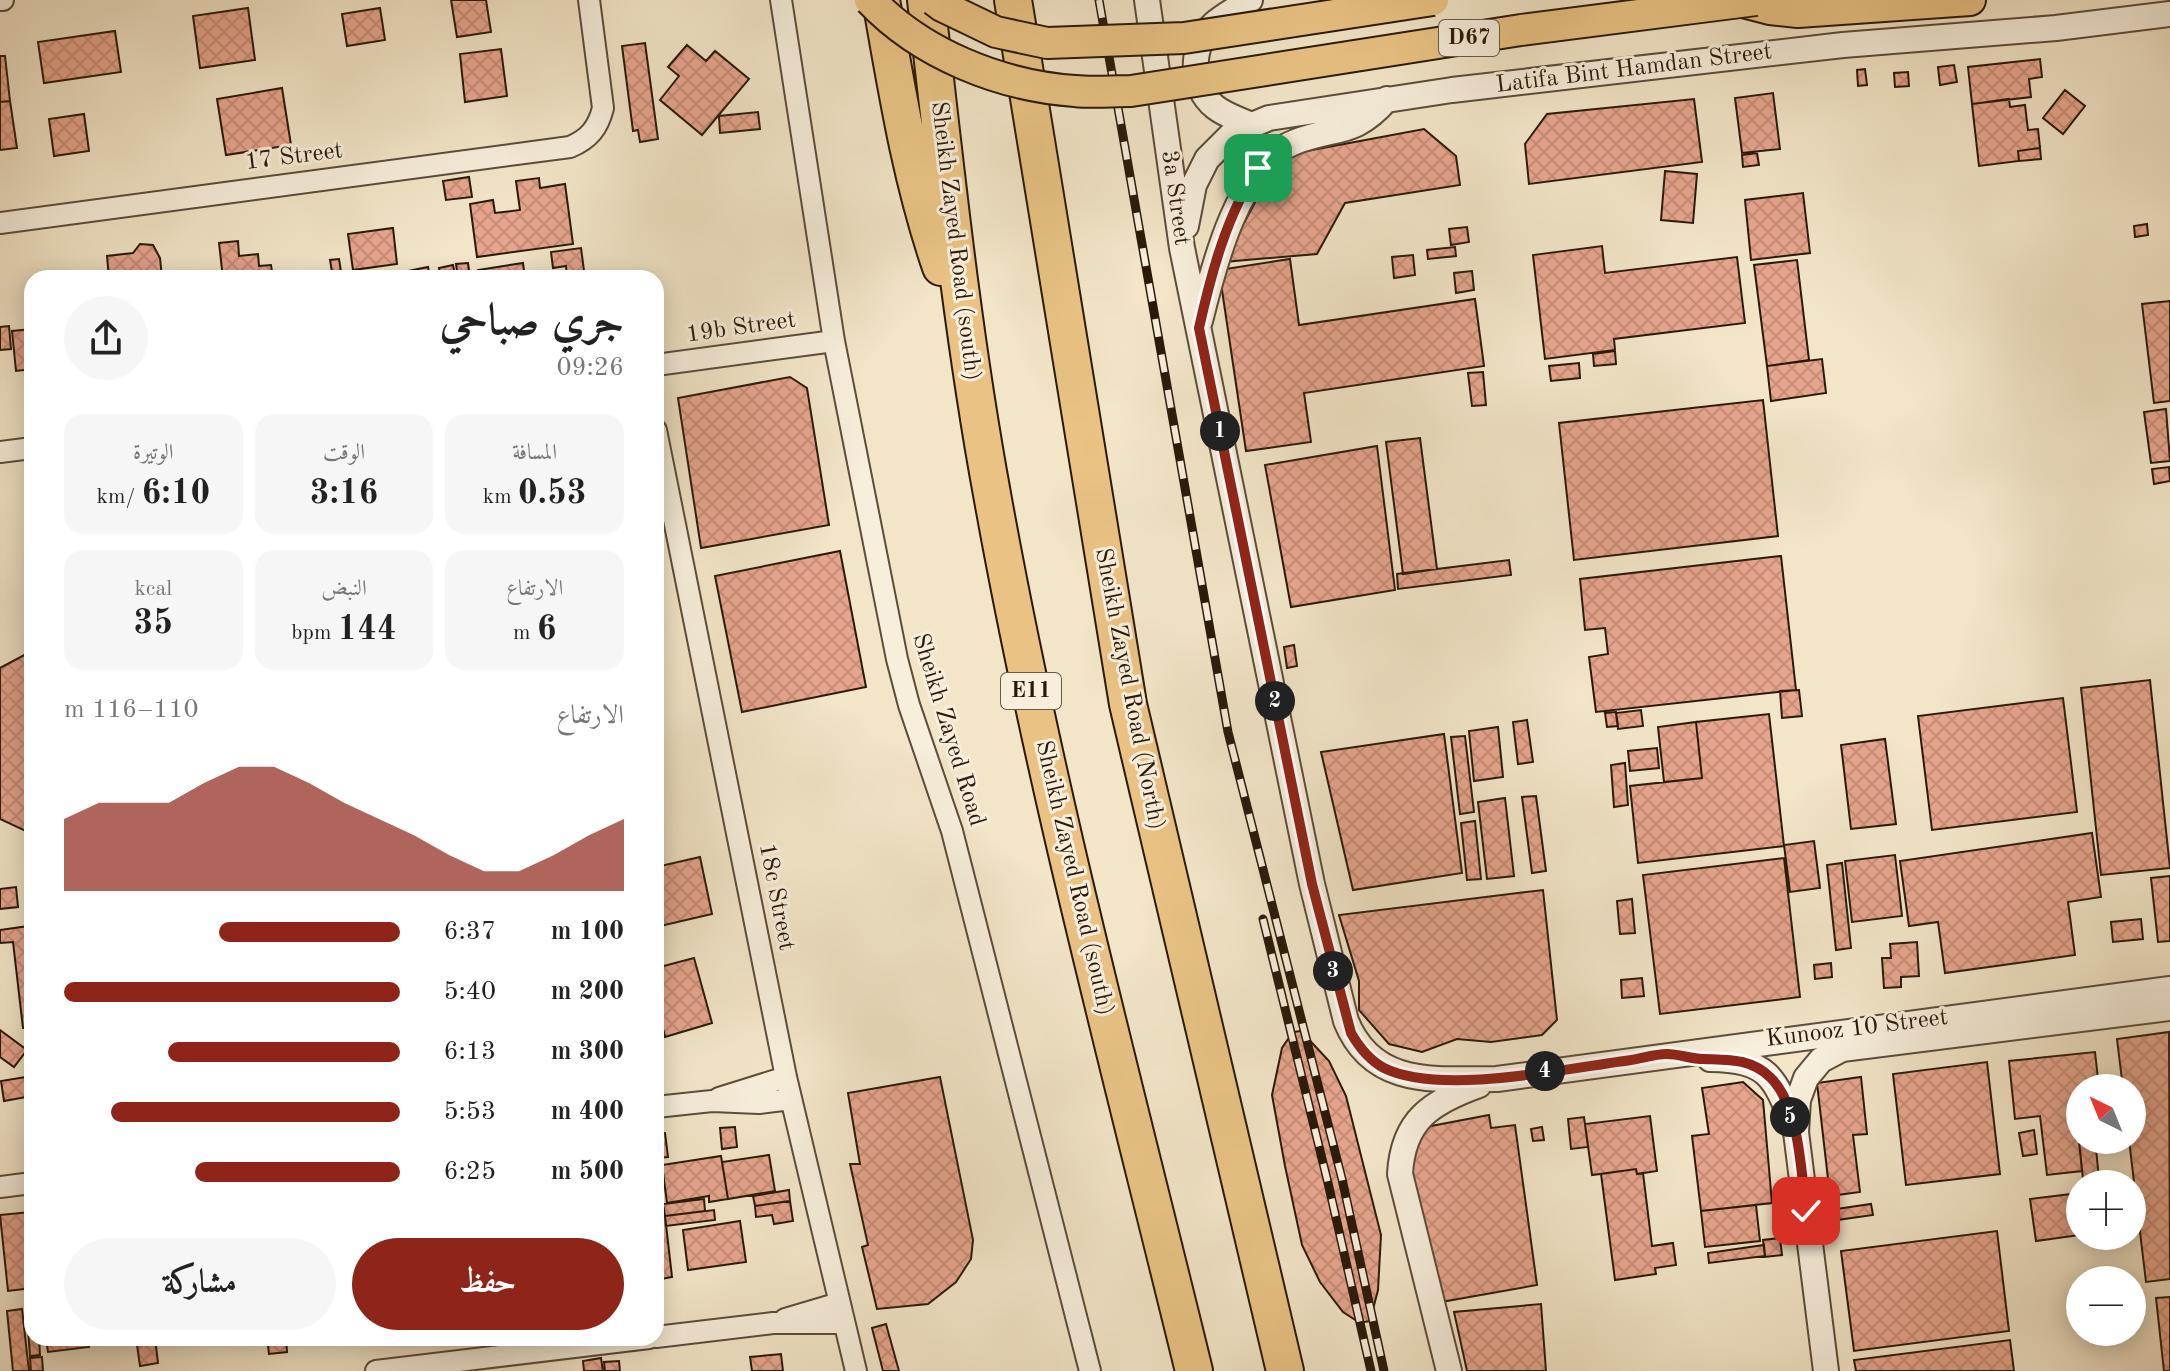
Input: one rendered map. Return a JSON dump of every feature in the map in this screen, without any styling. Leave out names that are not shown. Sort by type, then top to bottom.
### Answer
[{"type":"highway","points":[[881,0],[907,152],[940,265],[962,320]]},
{"type":"highway","name":"Sheikh Zayed Road (south)","points":[[926,0],[962,320],[992,495],[1038,723],[1194,1371]]},
{"type":"highway","name":"Sheikh Zayed Road (North)","points":[[1013,0],[1131,718],[1285,1371]]},
{"type":"highway","points":[[1274,1319],[1303,1371]]},
{"type":"main road","name":"D67","points":[[870,0],[921,41],[969,66],[1021,83],[1076,91],[1131,91],[1505,33],[1749,1]]},
{"type":"main road","name":"D67","points":[[934,0],[996,32],[1047,43],[1184,38],[1433,0]]},
{"type":"main road","points":[[1749,1],[1770,9],[1798,12],[1970,0]]},
{"type":"street","name":"17 Street","points":[[0,223],[570,147],[591,134],[600,123],[603,108],[589,0]]},
{"type":"street","name":"Sheikh Zayed Road","points":[[781,0],[834,341],[903,681],[952,831],[1090,1371]]},
{"type":"street","name":"3a Street","points":[[1147,0],[1182,248],[1312,884],[1346,1021],[1357,1044],[1385,1068],[1401,1074],[1448,1079],[1497,1079]]},
{"type":"street","points":[[1249,124],[1227,115],[1208,100],[1197,79],[1196,67],[1200,43],[1206,33],[1214,24],[1250,0]]},
{"type":"street","name":"Latifa Bint Hamdan Street","points":[[1182,248],[1199,172],[1221,143],[1249,124],[1269,118],[1387,99],[1843,45],[2027,31],[2170,14]]},
{"type":"street","points":[[1199,328],[1222,245],[1258,168],[1275,152],[1296,141],[1360,124],[1387,99]]},
{"type":"street","name":"19b Street","points":[[664,364],[834,341]]},
{"type":"street","points":[[0,452],[24,449]]},
{"type":"street","name":"18c Street","points":[[664,470],[786,1077],[856,1371]]},
{"type":"street","name":"Kunooz 10 Street","points":[[1497,1079],[2170,989]]},
{"type":"street","name":"Kunooz 10 Street","points":[[1796,1132],[1798,1100],[1806,1078],[1821,1060],[1842,1049],[2170,1008]]},
{"type":"street","points":[[1668,1054],[1698,1059],[1740,1060],[1762,1070],[1779,1088],[1796,1132],[1826,1371]]},
{"type":"street","points":[[712,1101],[786,1077]]},
{"type":"street","points":[[1449,1371],[1400,1174],[1401,1160],[1409,1134],[1425,1111],[1449,1096],[1497,1079]]},
{"type":"street","points":[[664,1106],[712,1101],[751,1103],[791,1099]]},
{"type":"street","points":[[0,1187],[24,1184]]},
{"type":"street","points":[[773,1323],[839,1303]]},
{"type":"street","points":[[664,1336],[773,1323],[844,1323]]},
{"type":"street","points":[[376,1371],[583,1346]]},
{"type":"building","points":[[451,0],[486,0],[491,32],[457,37]]},
{"type":"building","points":[[248,8],[255,60],[200,68],[193,16]]},
{"type":"building","points":[[380,8],[385,40],[347,46],[342,14]]},
{"type":"building","points":[[115,31],[121,72],[44,83],[38,42]]},
{"type":"building","points":[[645,43],[658,139],[640,142],[638,130],[633,131],[622,46]]},
{"type":"building","points":[[687,45],[706,61],[715,51],[749,79],[702,135],[660,100],[679,76],[668,67]]},
{"type":"building","points":[[501,49],[507,96],[465,102],[460,54]]},
{"type":"building","points":[[0,56],[5,56],[10,101],[0,102]]},
{"type":"building","points":[[2040,59],[2042,77],[2029,79],[2031,97],[1972,104],[1968,67]]},
{"type":"building","points":[[1954,65],[1957,82],[1940,85],[1938,67]]},
{"type":"building","points":[[1865,69],[1867,85],[1858,86],[1857,70]]},
{"type":"building","points":[[1908,72],[1909,86],[1895,87],[1894,73]]},
{"type":"building","points":[[282,88],[291,145],[226,155],[217,99]]},
{"type":"building","points":[[2065,90],[2085,106],[2063,134],[2043,118]]},
{"type":"building","points":[[1773,93],[1780,149],[1742,153],[1735,98]]},
{"type":"building","points":[[1694,99],[1702,162],[1529,184],[1525,144],[1547,114]]},
{"type":"building","points":[[2009,99],[2010,107],[2025,105],[2028,130],[2038,129],[2040,148],[2018,151],[2019,161],[1979,166],[1972,104]]},
{"type":"building","points":[[10,101],[17,148],[0,150],[0,102]]},
{"type":"building","points":[[758,112],[760,129],[720,133],[719,116]]},
{"type":"building","points":[[84,114],[89,151],[54,156],[49,119]]},
{"type":"building","points":[[1424,129],[1456,156],[1460,185],[1345,203],[1317,254],[1223,262],[1280,156]]},
{"type":"building","points":[[2040,148],[2041,159],[2019,161],[2018,151]]},
{"type":"building","points":[[1757,153],[1759,165],[1743,167],[1742,155]]},
{"type":"building","points":[[1665,171],[1697,174],[1693,223],[1661,220]]},
{"type":"building","points":[[469,177],[472,197],[446,200],[443,181]]},
{"type":"building","points":[[539,178],[540,188],[565,184],[573,244],[477,257],[470,204],[493,200],[495,213],[520,210],[516,181]]},
{"type":"building","points":[[1803,193],[1810,253],[1751,260],[1745,200]]},
{"type":"building","points":[[2147,224],[2148,235],[2135,237],[2134,226]]},
{"type":"building","points":[[1467,227],[1469,242],[1451,245],[1449,229]]},
{"type":"building","points":[[393,228],[397,264],[353,270],[348,234]]},
{"type":"building","points":[[238,241],[239,256],[258,254],[259,266],[271,265],[272,270],[222,270],[219,243]]},
{"type":"building","points":[[140,244],[153,245],[160,258],[161,270],[108,270],[107,256],[133,253]]},
{"type":"building","points":[[1602,246],[1605,273],[1737,257],[1745,323],[1614,339],[1615,350],[1545,359],[1533,255]]},
{"type":"building","points":[[1455,247],[1456,256],[1428,259],[1427,250]]},
{"type":"building","points":[[581,248],[584,270],[566,270],[566,266],[553,268],[551,252]]},
{"type":"building","points":[[1413,255],[1415,275],[1394,278],[1392,257]]},
{"type":"building","points":[[339,259],[341,270],[332,270],[330,260]]},
{"type":"building","points":[[1290,259],[1299,325],[1475,299],[1484,366],[1304,393],[1311,442],[1246,451],[1219,270]]},
{"type":"building","points":[[1797,260],[1809,360],[1767,366],[1754,265]]},
{"type":"building","points":[[468,263],[469,270],[457,270],[456,264]]},
{"type":"building","points":[[523,263],[524,270],[478,270]]},
{"type":"building","points":[[453,265],[454,270],[439,270]]},
{"type":"building","points":[[1472,271],[1474,290],[1456,293],[1454,273]]},
{"type":"building","points":[[2170,301],[2170,401],[2154,403],[2142,304]]},
{"type":"building","points":[[9,326],[11,349],[0,350],[0,327]]},
{"type":"building","points":[[24,330],[24,370],[16,371],[12,331]]},
{"type":"building","points":[[1615,351],[1616,364],[1594,366],[1593,354]]},
{"type":"building","points":[[1822,359],[1826,393],[1771,401],[1767,366]]},
{"type":"building","points":[[1579,363],[1580,378],[1551,381],[1549,366]]},
{"type":"building","points":[[1483,372],[1486,405],[1472,406],[1468,373]]},
{"type":"building","points":[[790,377],[807,388],[829,525],[701,548],[678,398]]},
{"type":"building","points":[[1763,400],[1778,536],[1574,560],[1559,423]]},
{"type":"building","points":[[2166,409],[2170,461],[2151,463],[2144,412]]},
{"type":"building","points":[[1420,438],[1437,569],[1403,574],[1386,442]]},
{"type":"building","points":[[1377,446],[1395,590],[1291,607],[1265,465]]},
{"type":"building","points":[[2169,467],[2170,481],[2154,484],[2152,469]]},
{"type":"building","points":[[840,551],[866,687],[742,712],[715,576]]},
{"type":"building","points":[[1781,556],[1796,690],[1596,712],[1589,657],[1608,654],[1605,628],[1585,630],[1580,579]]},
{"type":"building","points":[[1509,560],[1511,575],[1398,589],[1397,574]]},
{"type":"building","points":[[1294,645],[1297,666],[1287,668],[1284,647]]},
{"type":"building","points":[[24,655],[24,830],[0,819],[0,668]]},
{"type":"building","points":[[2150,680],[2170,868],[2101,875],[2081,688]]},
{"type":"building","points":[[1799,690],[1802,716],[1782,718],[1780,691]]},
{"type":"building","points":[[2063,698],[2077,812],[1932,830],[1918,716]]},
{"type":"building","points":[[1641,710],[1643,726],[1618,729],[1616,713]]},
{"type":"building","points":[[1616,712],[1618,726],[1607,727],[1605,713]]},
{"type":"building","points":[[1769,714],[1784,846],[1638,863],[1630,786],[1702,778],[1696,722]]},
{"type":"building","points":[[1527,720],[1533,762],[1518,764],[1513,722]]},
{"type":"building","points":[[1696,722],[1702,778],[1664,782],[1658,727]]},
{"type":"building","points":[[1498,727],[1503,777],[1474,781],[1469,731]]},
{"type":"building","points":[[1444,734],[1462,873],[1353,890],[1321,752]]},
{"type":"building","points":[[1465,736],[1474,812],[1460,814],[1451,737]]},
{"type":"building","points":[[1885,739],[1896,824],[1851,829],[1841,745]]},
{"type":"building","points":[[1657,748],[1659,768],[1630,771],[1628,751]]},
{"type":"building","points":[[1625,763],[1628,805],[1614,807],[1611,765]]},
{"type":"building","points":[[1536,796],[1546,871],[1532,873],[1522,797]]},
{"type":"building","points":[[1505,798],[1514,876],[1487,879],[1478,802]]},
{"type":"building","points":[[1475,821],[1481,879],[1467,880],[1461,823]]},
{"type":"building","points":[[2092,833],[2101,897],[2068,902],[2075,955],[1945,973],[1938,922],[1909,926],[1900,861]]},
{"type":"building","points":[[1814,841],[1820,888],[1790,892],[1784,845]]},
{"type":"building","points":[[1895,855],[1902,916],[1852,922],[1845,861]]},
{"type":"building","points":[[700,857],[712,914],[664,925],[664,865]]},
{"type":"building","points":[[1784,858],[1800,997],[1660,1014],[1643,875]]},
{"type":"building","points":[[1842,863],[1851,948],[1836,950],[1827,865]]},
{"type":"building","points":[[2170,876],[2170,941],[2158,942],[2151,878]]},
{"type":"building","points":[[16,887],[18,907],[0,909],[0,889]]},
{"type":"building","points":[[1543,890],[1557,1020],[1542,1035],[1491,1042],[1457,1039],[1422,1052],[1389,1044],[1359,1010],[1359,981],[1339,915]]},
{"type":"building","points":[[1632,899],[1635,933],[1620,934],[1617,901]]},
{"type":"building","points":[[2141,919],[2143,939],[2113,942],[2111,922]]},
{"type":"building","points":[[24,927],[24,1028],[13,942],[0,943],[0,930]]},
{"type":"building","points":[[1917,942],[1919,976],[1901,977],[1901,987],[1884,988],[1882,958],[1891,958],[1890,944]]},
{"type":"building","points":[[694,958],[712,1023],[665,1037],[664,966]]},
{"type":"building","points":[[1831,963],[1832,977],[1815,979],[1814,965]]},
{"type":"building","points":[[1642,978],[1644,996],[1622,998],[1621,980]]},
{"type":"building","points":[[0,1030],[24,1048],[24,1054],[14,1067],[0,1057]]},
{"type":"building","points":[[1301,1031],[1329,1061],[1346,1096],[1381,1235],[1378,1290],[1370,1321],[1360,1323],[1343,1312],[1320,1282],[1302,1245],[1272,1095],[1282,1048],[1293,1032]]},
{"type":"building","points":[[2169,1032],[2170,1279],[2146,1282],[2142,1250],[2146,1250],[2146,1170],[2133,1170],[2131,1154],[2146,1154],[2146,1074],[2121,1074],[2117,1039]]},
{"type":"building","points":[[2095,1052],[2097,1074],[2066,1074],[2066,1154],[2080,1154],[2082,1170],[2047,1175],[2040,1116],[2015,1119],[2009,1061]]},
{"type":"building","points":[[1987,1062],[2000,1174],[1906,1185],[1893,1074]]},
{"type":"building","points":[[24,1077],[24,1097],[4,1101],[1,1081]]},
{"type":"building","points":[[940,1077],[973,1240],[971,1259],[956,1282],[928,1304],[877,1309],[862,1247],[868,1245],[850,1164],[860,1164],[848,1093]]},
{"type":"building","points":[[1861,1077],[1867,1134],[1853,1135],[1860,1192],[1830,1196],[1817,1083]]},
{"type":"building","points":[[1743,1082],[1763,1100],[1772,1203],[1701,1211],[1692,1136],[1709,1134],[1702,1088]]},
{"type":"building","points":[[1489,1115],[1491,1128],[1515,1125],[1537,1285],[1441,1302],[1405,1153],[1426,1127]]},
{"type":"building","points":[[1650,1116],[1657,1171],[1637,1174],[1636,1169],[1592,1175],[1585,1124]]},
{"type":"building","points":[[1584,1117],[1588,1147],[1571,1149],[1568,1119]]},
{"type":"building","points":[[735,1127],[737,1147],[722,1149],[720,1128]]},
{"type":"building","points":[[1542,1127],[1544,1140],[1533,1141],[1531,1129]]},
{"type":"building","points":[[2034,1130],[2037,1154],[2023,1156],[2019,1133]]},
{"type":"building","points":[[664,1133],[668,1157],[664,1157]]},
{"type":"building","points":[[2080,1154],[2096,1154],[2098,1170],[2082,1170]]},
{"type":"building","points":[[769,1155],[775,1191],[728,1199],[722,1162]]},
{"type":"building","points":[[721,1156],[728,1199],[709,1202],[709,1196],[667,1203],[664,1165]]},
{"type":"building","points":[[1636,1169],[1637,1174],[1643,1173],[1652,1246],[1673,1243],[1676,1265],[1655,1268],[1656,1274],[1615,1280],[1601,1174]]},
{"type":"building","points":[[789,1190],[790,1201],[755,1206],[753,1196]]},
{"type":"building","points":[[2066,1195],[2066,1237],[2036,1241],[2030,1199]]},
{"type":"building","points":[[704,1199],[705,1211],[665,1216],[664,1204]]},
{"type":"building","points":[[790,1201],[793,1221],[774,1224],[772,1215],[756,1217],[755,1206]]},
{"type":"building","points":[[1871,1204],[1873,1215],[1837,1220],[1836,1209]]},
{"type":"building","points":[[1756,1205],[1760,1241],[1705,1247],[1701,1211]]},
{"type":"building","points":[[714,1210],[715,1220],[666,1226],[665,1216]]},
{"type":"building","points":[[24,1213],[24,1289],[8,1291],[0,1215]]},
{"type":"building","points":[[664,1216],[672,1277],[664,1278]]},
{"type":"building","points":[[740,1221],[746,1262],[688,1270],[683,1230]]},
{"type":"building","points":[[1997,1231],[2009,1331],[1854,1351],[1841,1251]]},
{"type":"building","points":[[1780,1238],[1782,1255],[1765,1257],[1763,1240]]},
{"type":"building","points":[[1764,1245],[1765,1256],[1709,1263],[1708,1253]]},
{"type":"building","points":[[2170,1297],[2170,1371],[2164,1371],[2156,1298]]},
{"type":"building","points":[[1541,1304],[1546,1371],[1467,1371],[1454,1312]]},
{"type":"building","points":[[22,1309],[29,1371],[13,1371],[7,1311]]},
{"type":"building","points":[[886,1324],[899,1371],[883,1371],[872,1328]]},
{"type":"building","points":[[2010,1340],[2014,1371],[1856,1371],[1854,1360]]},
{"type":"building","points":[[29,1346],[39,1346],[40,1355],[30,1356]]},
{"type":"building","points":[[47,1346],[89,1346],[89,1347],[48,1352]]},
{"type":"building","points":[[137,1346],[156,1346],[158,1363],[140,1366]]},
{"type":"building","points":[[268,1346],[287,1346],[287,1352],[269,1354]]},
{"type":"building","points":[[781,1354],[783,1371],[752,1371],[750,1357]]},
{"type":"building","points":[[42,1357],[43,1371],[31,1371],[30,1358]]},
{"type":"building","points":[[601,1358],[603,1371],[584,1371],[583,1361]]},
{"type":"building","points":[[619,1361],[620,1371],[605,1371],[604,1362]]},
{"type":"railway","points":[[1099,0],[1228,732],[1342,1179],[1384,1371]]},
{"type":"railway","points":[[1263,919],[1371,1371]]},
{"type":"route","points":[[1258,168],[1222,245],[1199,328],[1312,884],[1351,1033],[1375,1062],[1401,1074],[1417,1077],[1497,1079],[1668,1054],[1698,1059],[1740,1060],[1762,1070],[1784,1098],[1796,1132],[1806,1211]]}]
